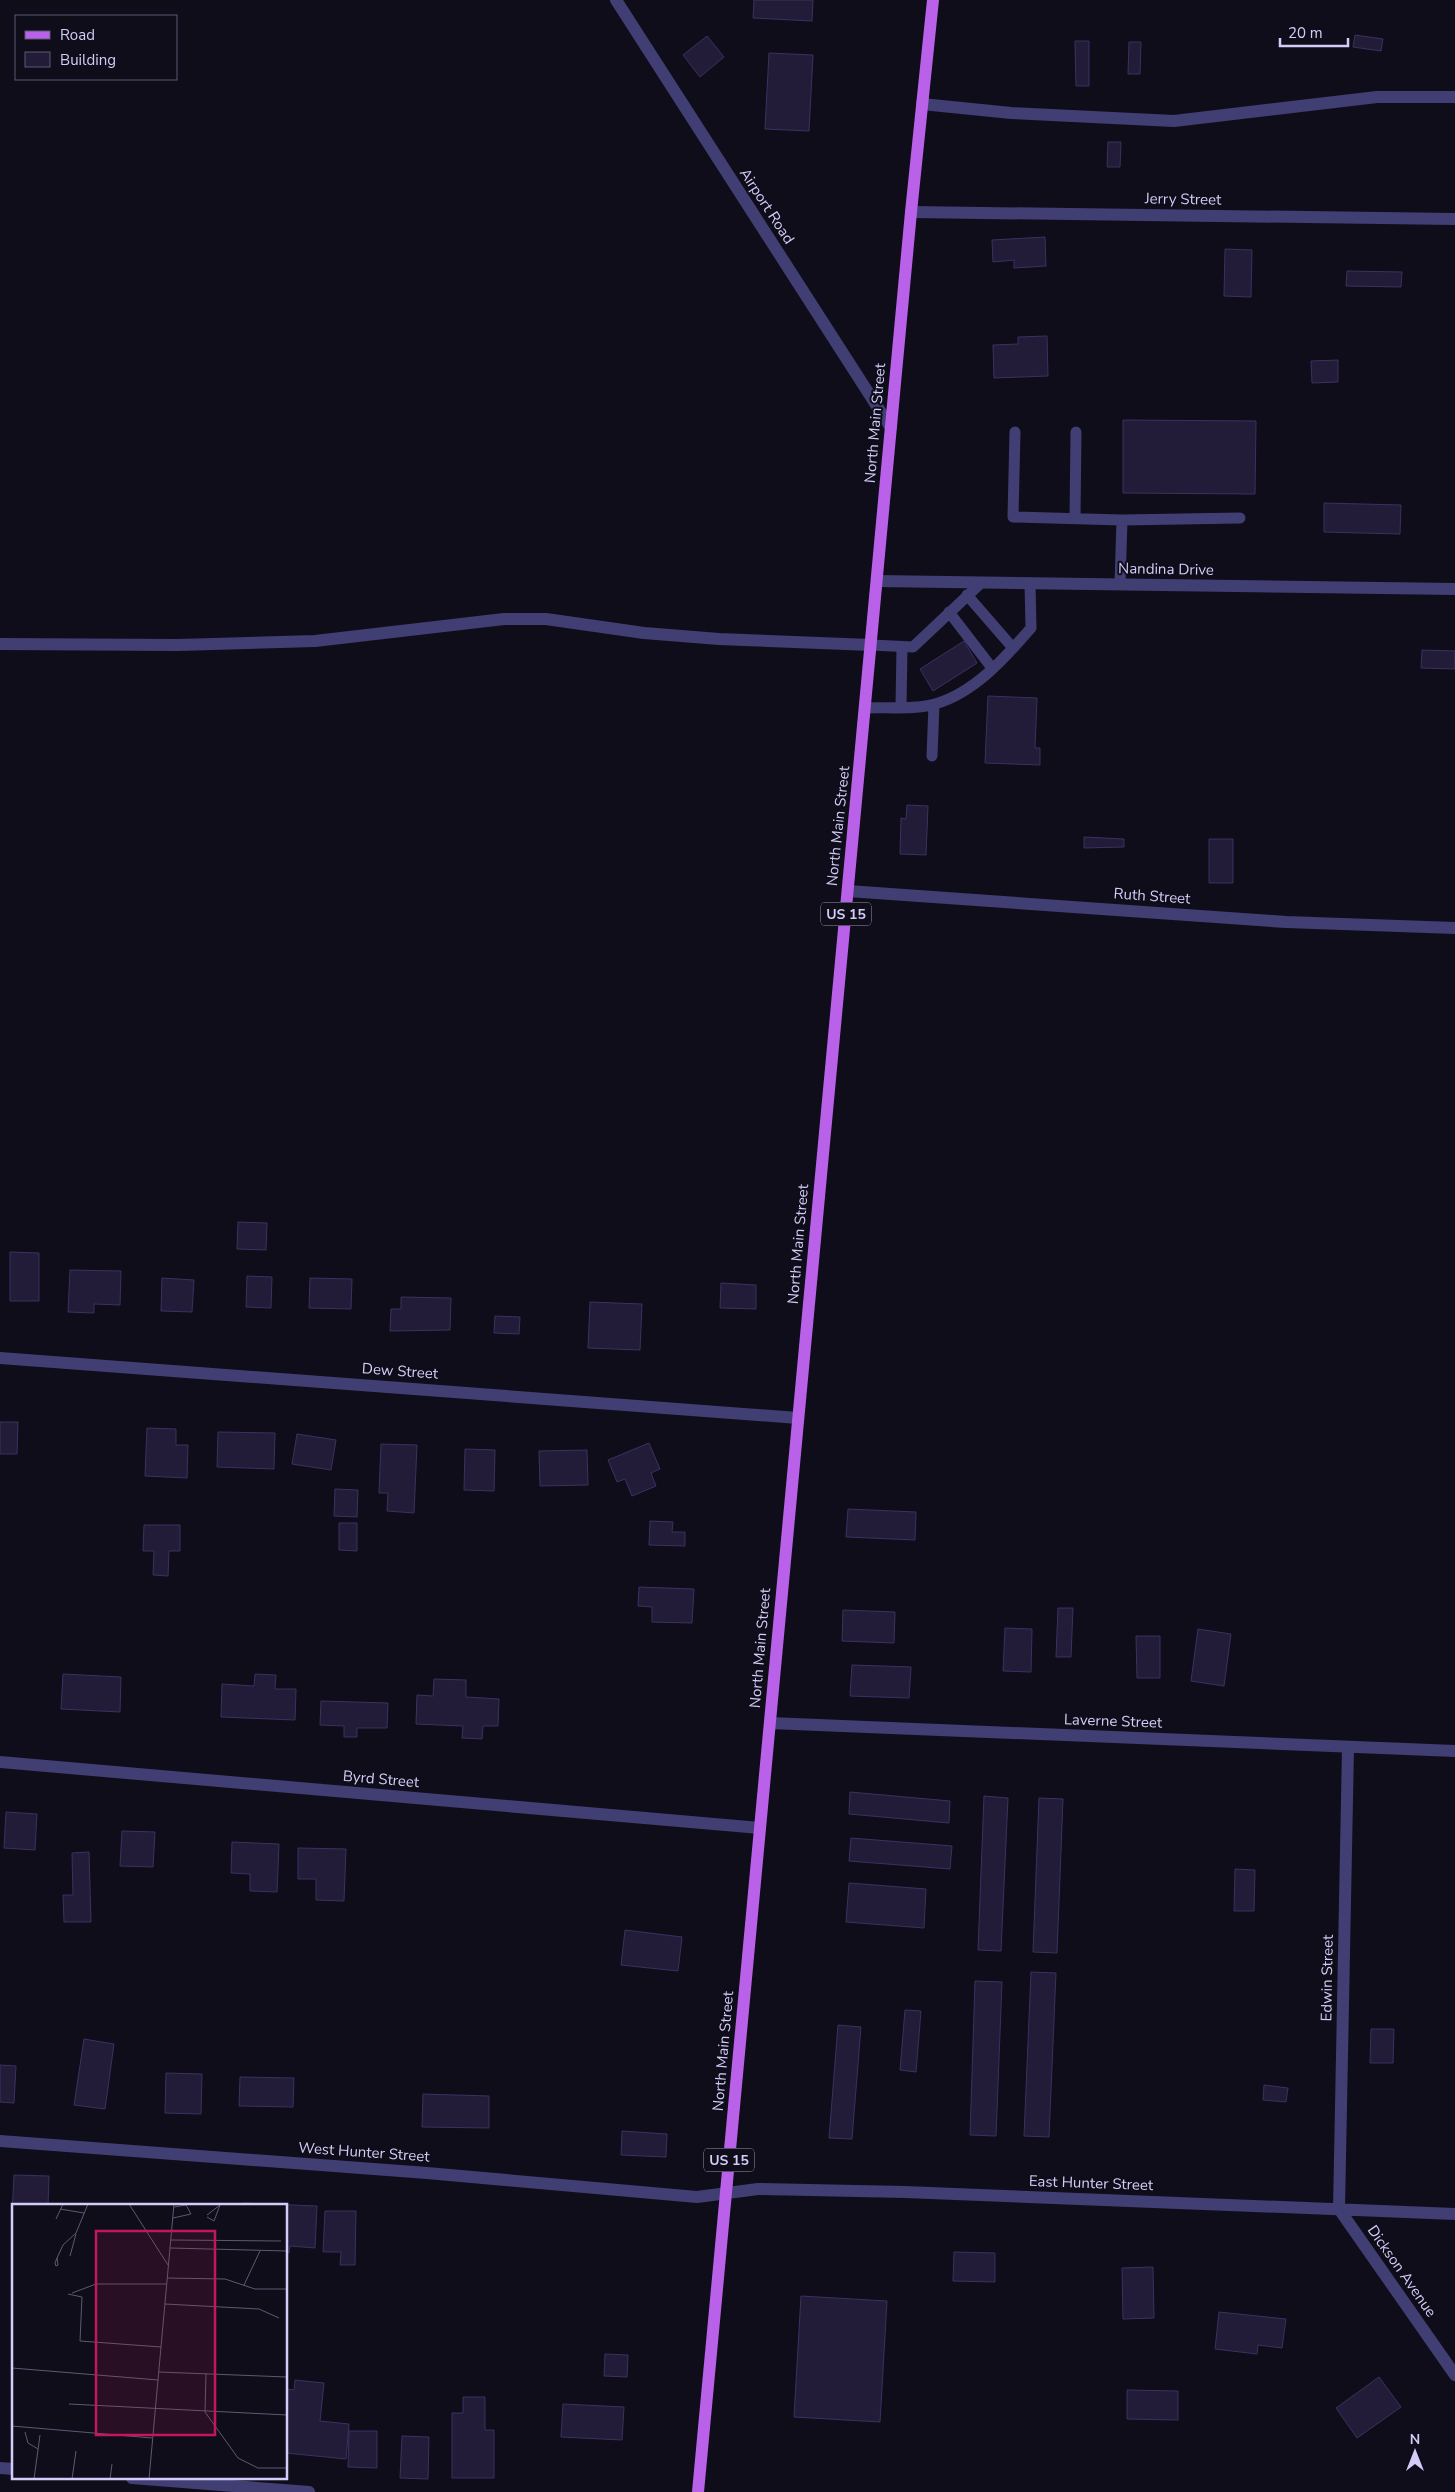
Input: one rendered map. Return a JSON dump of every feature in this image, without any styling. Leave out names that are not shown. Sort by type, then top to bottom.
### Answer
[{"type":"main road","name":"North Main Street","points":[[698,2492],[891,428],[933,0]]},
{"type":"street","name":"Airport Road","points":[[616,0],[891,428]]},
{"type":"street","points":[[922,104],[1011,113],[1174,121],[1377,97],[1455,97]]},
{"type":"street","name":"Jerry Street","points":[[912,212],[1455,219]]},
{"type":"street","name":"Nandina Drive","points":[[877,581],[1455,589]]},
{"type":"street","points":[[0,644],[178,645],[315,641],[459,623],[513,619],[546,619],[644,633],[720,639],[871,646]]},
{"type":"street","name":"Ruth Street","points":[[848,891],[1286,922],[1455,928]]},
{"type":"street","name":"Dew Street","points":[[0,1358],[798,1418]]},
{"type":"street","name":"Laverne Street","points":[[770,1723],[1455,1751]]},
{"type":"street","name":"Edwin Street","points":[[1339,2210],[1348,1748]]},
{"type":"street","name":"Byrd Street","points":[[0,1762],[760,1828]]},
{"type":"street","name":"West Hunter Street","points":[[0,2141],[427,2173],[697,2197],[726,2193]]},
{"type":"street","name":"East Hunter Street","points":[[726,2193],[758,2189],[905,2192],[1455,2214]]},
{"type":"street","name":"Dickson Avenue","points":[[1339,2210],[1455,2375]]},
{"type":"street","points":[[157,2480],[309,2492]]},
{"type":"lane","points":[[1015,432],[1013,517],[1122,520],[1240,518]]},
{"type":"lane","points":[[1075,518],[1076,432]]},
{"type":"lane","points":[[1120,584],[1122,520]]},
{"type":"lane","points":[[871,646],[913,647],[981,583]]},
{"type":"lane","points":[[865,708],[934,705],[958,695],[992,668],[1031,628],[1030,583]]},
{"type":"lane","points":[[968,595],[1013,648]]},
{"type":"lane","points":[[948,612],[992,668]]},
{"type":"lane","points":[[901,706],[902,647]]},
{"type":"lane","points":[[932,756],[934,705]]},
{"type":"building","points":[[754,0],[813,0],[812,21],[753,18]]},
{"type":"building","points":[[1355,35],[1383,39],[1381,51],[1353,47]]},
{"type":"building","points":[[707,36],[724,57],[700,77],[683,55]]},
{"type":"building","points":[[1075,41],[1089,41],[1089,86],[1076,86]]},
{"type":"building","points":[[1129,42],[1141,42],[1140,74],[1128,74]]},
{"type":"building","points":[[769,53],[813,55],[809,131],[765,129]]},
{"type":"building","points":[[1108,142],[1121,142],[1120,167],[1107,167]]},
{"type":"building","points":[[1045,237],[1046,266],[1014,268],[1014,260],[993,262],[992,240]]},
{"type":"building","points":[[1225,249],[1252,250],[1251,297],[1224,296]]},
{"type":"building","points":[[1347,271],[1402,272],[1401,287],[1346,286]]},
{"type":"building","points":[[1047,336],[1048,376],[994,378],[993,345],[1018,344],[1018,337]]},
{"type":"building","points":[[1338,360],[1338,382],[1312,383],[1311,361]]},
{"type":"building","points":[[1123,420],[1256,421],[1255,494],[1123,493]]},
{"type":"building","points":[[1324,503],[1401,505],[1400,534],[1324,532]]},
{"type":"building","points":[[964,641],[977,663],[933,691],[920,669]]},
{"type":"building","points":[[1422,650],[1455,651],[1455,669],[1421,668]]},
{"type":"building","points":[[988,696],[1037,698],[1035,748],[1040,748],[1040,765],[985,763]]},
{"type":"building","points":[[907,805],[928,806],[926,855],[900,854],[901,818],[906,819]]},
{"type":"building","points":[[1084,837],[1124,839],[1124,847],[1084,848]]},
{"type":"building","points":[[1209,839],[1233,839],[1233,883],[1209,883]]},
{"type":"building","points":[[238,1222],[267,1223],[266,1250],[237,1249]]},
{"type":"building","points":[[10,1252],[39,1253],[39,1301],[10,1301]]},
{"type":"building","points":[[70,1270],[121,1271],[120,1305],[94,1304],[94,1313],[68,1312]]},
{"type":"building","points":[[247,1276],[272,1277],[271,1308],[246,1307]]},
{"type":"building","points":[[162,1278],[194,1280],[192,1312],[161,1311]]},
{"type":"building","points":[[310,1278],[352,1279],[351,1309],[309,1308]]},
{"type":"building","points":[[721,1283],[756,1285],[756,1309],[720,1308]]},
{"type":"building","points":[[401,1297],[451,1298],[450,1330],[390,1331],[391,1309],[401,1309]]},
{"type":"building","points":[[590,1302],[642,1304],[640,1350],[588,1348]]},
{"type":"building","points":[[495,1316],[520,1317],[519,1334],[494,1333]]},
{"type":"building","points":[[0,1422],[18,1422],[17,1454],[0,1454]]},
{"type":"building","points":[[147,1428],[176,1429],[176,1445],[188,1445],[187,1478],[145,1476]]},
{"type":"building","points":[[218,1432],[275,1433],[274,1469],[217,1467]]},
{"type":"building","points":[[297,1434],[336,1440],[331,1470],[292,1464]]},
{"type":"building","points":[[649,1443],[660,1469],[651,1473],[656,1486],[632,1496],[625,1479],[617,1482],[608,1460]]},
{"type":"building","points":[[381,1444],[417,1445],[414,1513],[387,1511],[388,1493],[379,1493]]},
{"type":"building","points":[[465,1449],[495,1450],[494,1491],[464,1490]]},
{"type":"building","points":[[587,1450],[588,1485],[540,1486],[539,1451]]},
{"type":"building","points":[[335,1489],[358,1490],[357,1517],[334,1516]]},
{"type":"building","points":[[848,1509],[916,1512],[915,1540],[846,1537]]},
{"type":"building","points":[[650,1521],[673,1522],[672,1532],[685,1532],[685,1546],[649,1545]]},
{"type":"building","points":[[339,1523],[357,1523],[357,1551],[339,1550]]},
{"type":"building","points":[[144,1525],[180,1525],[180,1551],[169,1551],[168,1576],[153,1575],[154,1551],[143,1551]]},
{"type":"building","points":[[639,1587],[694,1589],[692,1623],[652,1622],[652,1607],[638,1606]]},
{"type":"building","points":[[1058,1608],[1073,1608],[1071,1657],[1056,1657]]},
{"type":"building","points":[[843,1610],[895,1612],[894,1643],[842,1641]]},
{"type":"building","points":[[1005,1628],[1032,1629],[1031,1672],[1003,1671]]},
{"type":"building","points":[[1198,1629],[1231,1634],[1224,1686],[1191,1681]]},
{"type":"building","points":[[1136,1636],[1160,1636],[1160,1678],[1137,1678]]},
{"type":"building","points":[[852,1665],[911,1667],[909,1698],[850,1696]]},
{"type":"building","points":[[63,1674],[121,1677],[120,1712],[61,1709]]},
{"type":"building","points":[[255,1674],[276,1675],[275,1689],[296,1689],[295,1720],[221,1717],[222,1684],[254,1686]]},
{"type":"building","points":[[434,1679],[466,1680],[466,1697],[499,1699],[498,1726],[483,1726],[482,1739],[462,1738],[463,1726],[416,1724],[417,1695],[433,1696]]},
{"type":"building","points":[[321,1701],[388,1703],[387,1728],[357,1728],[357,1737],[344,1737],[344,1726],[320,1725]]},
{"type":"building","points":[[850,1792],[950,1801],[949,1823],[849,1814]]},
{"type":"building","points":[[984,1796],[1008,1798],[1001,1951],[978,1950]]},
{"type":"building","points":[[1039,1798],[1063,1799],[1057,1953],[1033,1952]]},
{"type":"building","points":[[6,1812],[37,1814],[35,1850],[4,1848]]},
{"type":"building","points":[[122,1831],[155,1832],[153,1867],[120,1866]]},
{"type":"building","points":[[851,1838],[952,1846],[950,1869],[849,1861]]},
{"type":"building","points":[[232,1842],[279,1844],[277,1892],[250,1891],[250,1874],[231,1873]]},
{"type":"building","points":[[298,1848],[346,1849],[344,1901],[316,1900],[316,1879],[298,1879]]},
{"type":"building","points":[[89,1852],[91,1922],[64,1922],[63,1895],[73,1895],[72,1853]]},
{"type":"building","points":[[1235,1869],[1255,1870],[1254,1911],[1234,1911]]},
{"type":"building","points":[[849,1883],[926,1889],[924,1928],[846,1922]]},
{"type":"building","points":[[625,1930],[682,1937],[678,1971],[621,1965]]},
{"type":"building","points":[[1031,1972],[1056,1973],[1049,2137],[1024,2136]]},
{"type":"building","points":[[975,1981],[1002,1982],[996,2136],[970,2135]]},
{"type":"building","points":[[905,2010],[921,2011],[916,2072],[900,2070]]},
{"type":"building","points":[[838,2025],[861,2027],[852,2139],[829,2138]]},
{"type":"building","points":[[1371,2029],[1394,2029],[1393,2063],[1370,2063]]},
{"type":"building","points":[[84,2039],[114,2044],[105,2109],[74,2105]]},
{"type":"building","points":[[0,2065],[16,2066],[14,2103],[0,2102]]},
{"type":"building","points":[[166,2073],[202,2074],[201,2114],[165,2113]]},
{"type":"building","points":[[240,2077],[294,2078],[293,2107],[239,2106]]},
{"type":"building","points":[[1264,2085],[1288,2088],[1286,2102],[1263,2100]]},
{"type":"building","points":[[423,2094],[489,2096],[489,2128],[422,2127]]},
{"type":"building","points":[[622,2131],[667,2134],[666,2157],[621,2155]]},
{"type":"building","points":[[14,2175],[49,2176],[48,2204],[13,2204]]},
{"type":"building","points":[[288,2205],[317,2206],[315,2248],[290,2246],[289,2253]]},
{"type":"building","points":[[325,2211],[356,2211],[355,2265],[340,2265],[341,2252],[323,2252]]},
{"type":"building","points":[[954,2252],[995,2253],[995,2282],[953,2281]]},
{"type":"building","points":[[1153,2267],[1154,2318],[1123,2319],[1122,2268]]},
{"type":"building","points":[[801,2296],[887,2301],[880,2422],[794,2417]]},
{"type":"building","points":[[1219,2312],[1286,2319],[1282,2348],[1258,2345],[1257,2354],[1215,2349]]},
{"type":"building","points":[[605,2354],[628,2355],[627,2377],[604,2376]]},
{"type":"building","points":[[1379,2377],[1401,2407],[1357,2438],[1336,2408]]},
{"type":"building","points":[[295,2380],[324,2383],[320,2421],[349,2424],[346,2459],[288,2453],[288,2389],[294,2390]]},
{"type":"building","points":[[1127,2390],[1178,2391],[1178,2420],[1127,2419]]},
{"type":"building","points":[[463,2397],[485,2397],[485,2430],[494,2430],[494,2478],[452,2478],[452,2413],[463,2413]]},
{"type":"building","points":[[563,2404],[624,2407],[622,2440],[561,2437]]},
{"type":"building","points":[[349,2431],[377,2431],[377,2468],[348,2467]]},
{"type":"building","points":[[402,2436],[429,2437],[428,2479],[400,2478]]}]
